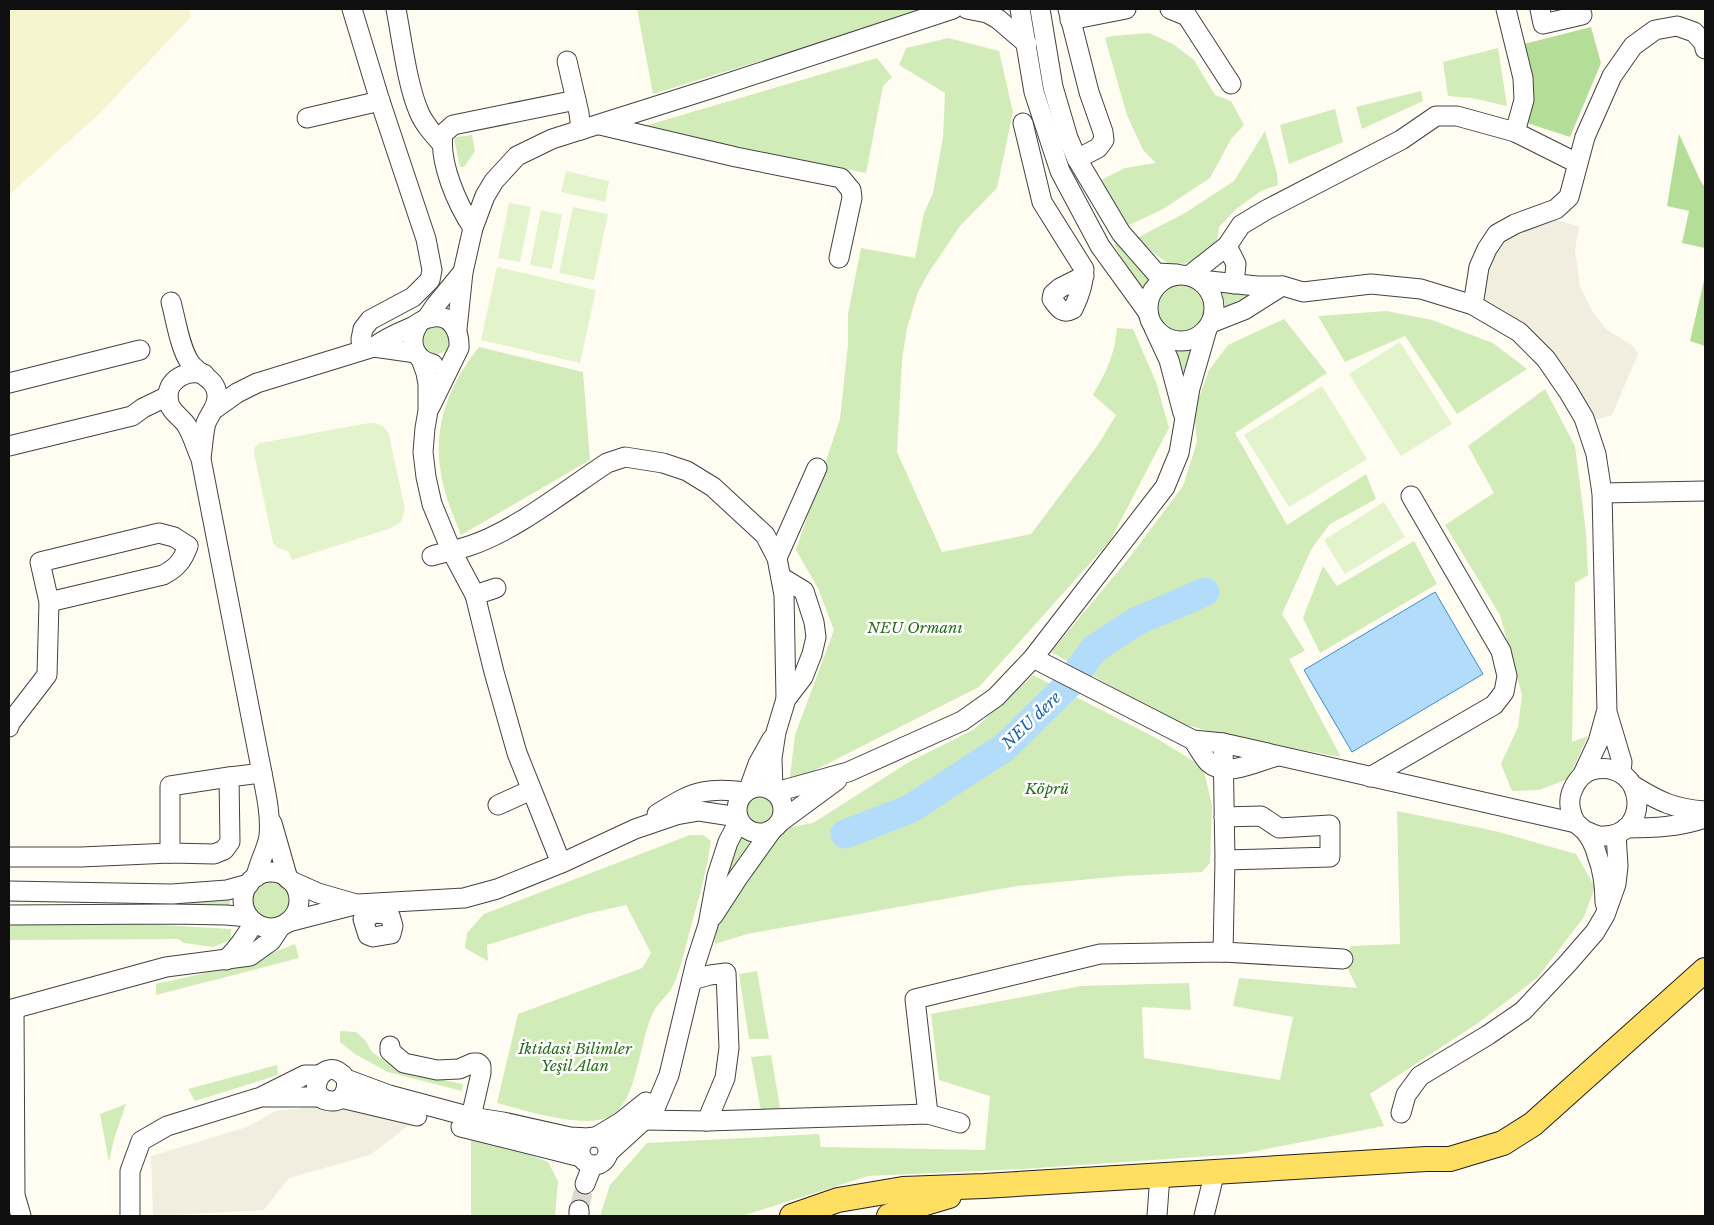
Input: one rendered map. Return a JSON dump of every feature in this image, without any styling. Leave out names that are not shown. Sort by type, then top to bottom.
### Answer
[{"type":"main road","points":[[792,1216],[838,1200],[903,1189],[984,1186],[1426,1158],[1450,1159],[1503,1143],[1533,1124],[1705,970]]},
{"type":"main road","points":[[889,1216],[912,1207],[984,1186]]},
{"type":"street","points":[[352,9],[380,101],[426,239],[432,270],[430,280],[417,293],[398,306],[370,320],[363,329],[361,339],[368,348],[418,356],[429,364],[447,362],[454,356]]},
{"type":"street","points":[[396,9],[413,97],[428,128],[442,144]]},
{"type":"street","points":[[428,411],[437,396],[444,376],[458,348],[460,338],[457,329],[462,272],[485,196],[494,181],[517,156],[552,139],[953,9]]},
{"type":"street","points":[[967,9],[987,13],[998,19],[1026,44]]},
{"type":"street","points":[[1020,9],[1034,92],[1060,172],[1100,246],[1161,335],[1170,340],[1190,340],[1199,336],[1209,326],[1244,310],[1283,286]]},
{"type":"street","points":[[1040,9],[1053,86],[1076,159],[1121,233],[1156,273],[1234,284],[1283,286],[1303,292],[1371,284],[1421,289],[1473,305],[1519,332],[1546,359],[1568,390],[1584,418],[1591,438],[1596,454],[1602,494],[1606,712],[1598,742],[1570,797],[1571,812],[1597,854],[1606,886],[1605,915]]},
{"type":"street","points":[[1076,159],[1098,148],[1104,140],[1103,132],[1088,92],[1069,14],[1126,9]]},
{"type":"street","points":[[1170,9],[1187,16],[1231,84]]},
{"type":"street","points":[[1506,9],[1523,78],[1524,100],[1515,132]]},
{"type":"street","points":[[1540,9],[1543,24],[1582,15],[1580,9]]},
{"type":"street","points":[[1473,305],[1479,267],[1487,249],[1497,234],[1515,224],[1556,209],[1569,197],[1585,137],[1612,76],[1633,46],[1655,30],[1677,26],[1694,32],[1704,43],[1705,49]]},
{"type":"street","points":[[567,61],[581,130]]},
{"type":"street","points":[[474,228],[457,198],[444,160],[443,134],[453,125],[576,100]]},
{"type":"street","points":[[307,118],[380,101]]},
{"type":"street","points":[[1189,277],[1227,246],[1241,225],[1266,210],[1401,140],[1436,116],[1456,116],[1515,132],[1577,163]]},
{"type":"street","points":[[1023,123],[1042,202],[1084,269],[1084,276]]},
{"type":"street","points":[[599,125],[736,157],[841,178],[851,190],[852,198],[839,258]]},
{"type":"street","points":[[1037,177],[1060,172]]},
{"type":"street","points":[[1227,246],[1236,264],[1234,284]]},
{"type":"street","points":[[462,272],[414,331],[412,339],[412,346],[426,373],[428,384],[428,411],[424,428],[426,477],[432,504],[451,550],[475,594],[496,641],[506,717],[531,790],[561,863]]},
{"type":"street","points":[[774,791],[848,772],[962,721],[996,697],[1033,658],[1164,487],[1179,453],[1185,421],[1190,388],[1214,304],[1212,295],[1207,287],[1189,277],[1167,277],[1158,283],[1152,291],[1148,301],[1150,319],[1169,360],[1185,421]]},
{"type":"street","points":[[171,302],[184,351],[190,363],[207,376],[217,392],[213,411],[204,431],[201,459]]},
{"type":"street","points":[[9,446],[132,416],[146,418],[179,416],[197,421],[205,419],[237,393],[257,383],[368,348],[387,337],[434,316],[447,319],[457,329]]},
{"type":"street","points":[[9,383],[140,350]]},
{"type":"street","points":[[184,351],[184,364],[179,376],[173,382],[168,396],[170,406],[188,427],[201,459],[268,812],[269,838],[252,880],[244,892],[244,909],[251,920],[246,938],[226,960]]},
{"type":"street","points":[[179,376],[195,372],[223,382],[257,383]]},
{"type":"street","points":[[132,416],[143,408],[168,396]]},
{"type":"street","points":[[432,556],[469,546],[511,528],[607,463],[625,457],[663,463],[687,471],[713,487],[765,535],[777,558],[781,577],[784,595],[786,700],[776,732],[772,758],[774,791]]},
{"type":"street","points":[[777,558],[817,468]]},
{"type":"street","points":[[1602,494],[1705,491]]},
{"type":"street","points":[[1370,777],[1494,705],[1504,692],[1506,676],[1501,651],[1410,496]]},
{"type":"street","points":[[9,727],[10,723],[47,675],[48,602],[40,562],[159,533],[174,537],[188,546],[216,539]]},
{"type":"street","points":[[48,602],[163,575],[173,570],[180,563],[188,546]]},
{"type":"street","points":[[781,577],[804,591],[814,622],[816,637],[803,677],[786,700]]},
{"type":"street","points":[[475,594],[496,588]]},
{"type":"street","points":[[1033,658],[1193,740],[1223,743],[1516,809],[1581,827],[1602,837],[1621,831],[1665,828],[1688,824],[1705,818]]},
{"type":"street","points":[[1606,712],[1622,762],[1621,772]]},
{"type":"street","points":[[261,1097],[321,1097],[332,1101],[341,1098],[386,1108],[597,1166],[605,1161],[608,1152],[644,1120],[656,1106],[669,1075],[696,962],[708,925],[717,876],[728,842],[739,819],[738,803],[747,790],[758,764],[776,732]]},
{"type":"street","points":[[1193,740],[1210,763],[1223,770],[1235,769],[1279,755]]},
{"type":"street","points":[[1223,743],[1225,860],[1223,952]]},
{"type":"street","points":[[1516,809],[1548,806],[1567,798],[1579,779],[1593,769],[1607,768],[1621,772],[1634,786],[1660,802],[1687,810],[1705,811]]},
{"type":"street","points":[[9,915],[226,915],[251,920],[267,928],[369,907],[464,898],[497,889],[561,863],[635,829],[676,815],[699,811],[739,819],[750,831],[757,833],[776,826],[848,772]]},
{"type":"street","points":[[170,853],[170,786],[262,774]]},
{"type":"street","points":[[9,857],[82,857],[170,853],[214,854],[224,850],[230,842],[229,777]]},
{"type":"street","points":[[635,829],[675,803],[702,792],[747,790],[761,786],[774,791],[781,798],[783,814],[737,879],[708,925]]},
{"type":"street","points":[[1401,1113],[1406,1095],[1420,1076],[1488,1036],[1523,1011],[1594,932],[1605,915],[1616,884],[1621,831],[1635,816],[1638,802],[1634,786]]},
{"type":"street","points":[[498,805],[531,790]]},
{"type":"street","points":[[21,1216],[15,1195],[11,1010],[166,967],[250,956],[271,941],[294,916],[298,907],[298,898],[296,889],[289,880],[268,812]]},
{"type":"street","points":[[1224,817],[1260,816],[1279,828],[1330,825],[1330,857],[1225,860]]},
{"type":"street","points":[[9,891],[172,894],[227,890],[272,872],[318,893],[369,907]]},
{"type":"street","points":[[928,1114],[915,999],[1100,954],[1223,952],[1343,959]]},
{"type":"street","points":[[692,980],[726,973],[729,1048],[725,1078],[707,1121]]},
{"type":"street","points":[[390,1046],[390,1051],[404,1063],[437,1070],[459,1069],[478,1063],[481,1066],[481,1073],[471,1117]]},
{"type":"street","points":[[321,1097],[316,1089],[316,1083],[320,1075],[327,1070],[337,1071],[346,1079],[389,1095],[471,1117],[570,1137],[600,1138],[606,1144],[608,1152]]},
{"type":"street","points":[[130,1216],[130,1171],[140,1141],[167,1126],[261,1097],[305,1075],[320,1075]]},
{"type":"street","points":[[341,1098],[346,1092],[346,1079]]},
{"type":"street","points":[[585,1184],[586,1162],[580,1148],[582,1144],[621,1122],[648,1100],[662,1092]]},
{"type":"street","points":[[644,1120],[707,1121],[928,1114],[960,1122]]},
{"type":"street","points":[[1204,1216],[1215,1171]]},
{"type":"street","points":[[1157,1216],[1160,1175]]},
{"type":"shaded area","points":[[9,9],[189,9],[191,17],[99,114],[9,195]]},
{"type":"shaded area","points":[[1537,215],[1579,226],[1575,250],[1580,286],[1592,311],[1606,329],[1633,346],[1638,354],[1612,415],[1586,423],[1568,391],[1491,315],[1477,281],[1487,249]]},
{"type":"shaded area","points":[[340,1104],[413,1122],[370,1155],[289,1178],[264,1210],[153,1216],[151,1156],[247,1127],[276,1111]]},
{"type":"green space","points":[[637,9],[928,9],[653,94]]},
{"type":"green space","points":[[1591,27],[1601,63],[1570,137],[1527,123],[1524,44]]},
{"type":"green space","points":[[1149,33],[1173,44],[1194,60],[1215,95],[1231,101],[1244,125],[1231,139],[1210,178],[1163,209],[1125,227],[1099,181],[1125,168],[1156,163],[1143,150],[1127,115],[1105,38]]},
{"type":"green space","name":"NEU Ormanı","points":[[948,38],[999,51],[1013,112],[997,188],[960,226],[929,272],[918,292],[907,328],[902,360],[897,452],[942,552],[1031,534],[1098,445],[1116,415],[1093,395],[1109,363],[1117,328],[1133,329],[1156,382],[1169,428],[1110,541],[979,687],[807,774],[790,777],[795,735],[834,630],[818,588],[796,550],[840,419],[848,344],[848,314],[861,248],[915,258],[924,213],[933,193],[943,137],[945,93],[899,65],[906,48]]},
{"type":"green space","points":[[1498,48],[1507,106],[1472,98],[1448,96],[1443,62]]},
{"type":"green space","points":[[877,58],[892,77],[883,86],[866,173],[641,127]]},
{"type":"green space","points":[[1421,91],[1423,101],[1362,129],[1356,107]]},
{"type":"green space","points":[[1335,109],[1343,142],[1289,164],[1280,125]]},
{"type":"green space","points":[[1265,131],[1277,173],[1278,185],[1261,191],[1236,209],[1219,227],[1216,248],[1197,262],[1170,265],[1135,239],[1185,213],[1234,181]]},
{"type":"green space","points":[[1679,134],[1705,187],[1705,248],[1682,243],[1689,211],[1667,206]]},
{"type":"green space","points":[[472,135],[475,151],[464,167],[460,167],[454,139],[456,137]]},
{"type":"green space","points":[[566,171],[609,181],[605,202],[561,192]]},
{"type":"green space","points":[[509,203],[531,207],[520,262],[498,258]]},
{"type":"green space","points":[[573,207],[608,214],[594,280],[559,273]]},
{"type":"green space","points":[[541,210],[562,215],[552,269],[530,265]]},
{"type":"green space","points":[[1120,240],[1155,278],[1144,294],[1114,245]]},
{"type":"green space","points":[[497,267],[596,290],[580,363],[481,340]]},
{"type":"green space","points":[[1705,276],[1705,346],[1690,341]]},
{"type":"green space","points":[[1176,285],[1186,285],[1195,289],[1201,295],[1204,300],[1204,318],[1195,329],[1186,333],[1176,333],[1167,329],[1161,323],[1157,314],[1157,304],[1161,295],[1167,289]]},
{"type":"green space","points":[[1221,288],[1256,292],[1225,307]]},
{"type":"green space","points":[[1387,311],[1432,320],[1493,343],[1527,369],[1457,414],[1405,336],[1345,362],[1318,316]]},
{"type":"green space","points":[[1284,319],[1327,373],[1235,433],[1287,525],[1366,474],[1376,499],[1330,524],[1312,548],[1282,614],[1305,651],[1289,659],[1341,757],[1231,737],[1175,722],[1051,652],[1129,558],[1183,486],[1197,442],[1194,411],[1209,370],[1228,345]]},
{"type":"green space","points":[[436,326],[446,330],[450,340],[446,350],[436,354],[426,350],[422,340],[426,330]]},
{"type":"green space","points":[[1400,342],[1452,424],[1401,456],[1349,374]]},
{"type":"green space","points":[[479,347],[583,372],[590,460],[461,535],[441,474],[439,435],[448,399],[456,381]]},
{"type":"green space","points":[[1172,351],[1191,351],[1182,380]]},
{"type":"green space","points":[[1322,386],[1367,459],[1289,507],[1244,435]]},
{"type":"green space","points":[[1545,389],[1575,446],[1586,532],[1588,575],[1575,583],[1572,742],[1588,736],[1568,779],[1539,790],[1512,791],[1501,764],[1518,727],[1522,695],[1500,615],[1445,525],[1494,493],[1468,446]]},
{"type":"green space","points":[[369,423],[381,425],[389,435],[405,509],[401,522],[391,528],[292,560],[288,551],[278,548],[273,543],[254,453],[255,447],[260,443]]},
{"type":"green space","points":[[1384,502],[1405,537],[1345,574],[1324,540]]},
{"type":"green space","points":[[1414,541],[1437,584],[1320,653],[1303,618],[1323,566],[1337,586]]},
{"type":"green space","name":"Köprü","points":[[1033,675],[1156,738],[1203,767],[1212,805],[1210,863],[1202,872],[1123,876],[1017,886],[747,934],[715,944],[714,924],[781,829],[813,823],[909,762],[973,730]]},
{"type":"green space","points":[[761,794],[767,795],[775,803],[775,815],[767,823],[761,824],[755,823],[747,815],[746,809],[747,803],[755,795]]},
{"type":"green space","points":[[1397,811],[1495,831],[1576,854],[1595,887],[1584,917],[1537,978],[1478,1023],[1370,1094],[1384,1126],[1241,1154],[1022,1169],[868,1176],[742,1216],[600,1216],[610,1185],[647,1143],[819,1134],[821,1147],[985,1150],[990,1096],[939,1080],[931,1014],[1081,986],[1189,983],[1191,1010],[1142,1007],[1144,1058],[1280,1080],[1293,1017],[1233,1006],[1239,978],[1357,988],[1343,959],[1351,946],[1400,944]]},
{"type":"green space","points":[[738,832],[752,841],[729,877],[725,880]]},
{"type":"green space","name":"İktidasi Bilimler Yeşil Alan","points":[[690,835],[703,835],[711,841],[700,894],[677,977],[672,988],[654,1011],[632,1085],[619,1110],[609,1117],[584,1121],[538,1114],[497,1103],[518,1014],[642,968],[651,953],[626,905],[586,914],[487,945],[488,961],[465,948],[467,933],[484,914]]},
{"type":"green space","points":[[271,881],[284,887],[290,900],[284,913],[271,919],[258,913],[252,900],[258,887]]},
{"type":"green space","points":[[9,900],[230,900],[230,907],[198,904],[9,902]]},
{"type":"green space","points":[[107,922],[231,929],[231,940],[213,947],[184,943],[178,939],[9,940],[9,924]]},
{"type":"green space","points":[[295,944],[299,958],[156,995],[156,984],[241,965]]},
{"type":"green space","points":[[757,971],[769,1039],[749,1039],[739,974]]},
{"type":"green space","points":[[340,1031],[356,1032],[365,1040],[372,1052],[386,1062],[418,1075],[463,1084],[462,1091],[388,1072],[355,1054],[340,1042]]},
{"type":"green space","points":[[771,1055],[781,1113],[762,1116],[751,1057]]},
{"type":"green space","points":[[277,1065],[278,1075],[195,1101],[188,1089]]},
{"type":"green space","points":[[126,1104],[114,1139],[109,1162],[100,1114]]},
{"type":"green space","points":[[471,1137],[494,1141],[548,1162],[558,1181],[555,1216],[471,1216]]},
{"type":"water","points":[[1435,592],[1483,674],[1352,752],[1304,670]]},
{"type":"waterway","name":"NEU dere","points":[[845,834],[910,809],[1005,747],[1068,685],[1094,649],[1137,621],[1205,592]]},
{"type":"tunnel","points":[[579,1210],[585,1184]]}]
